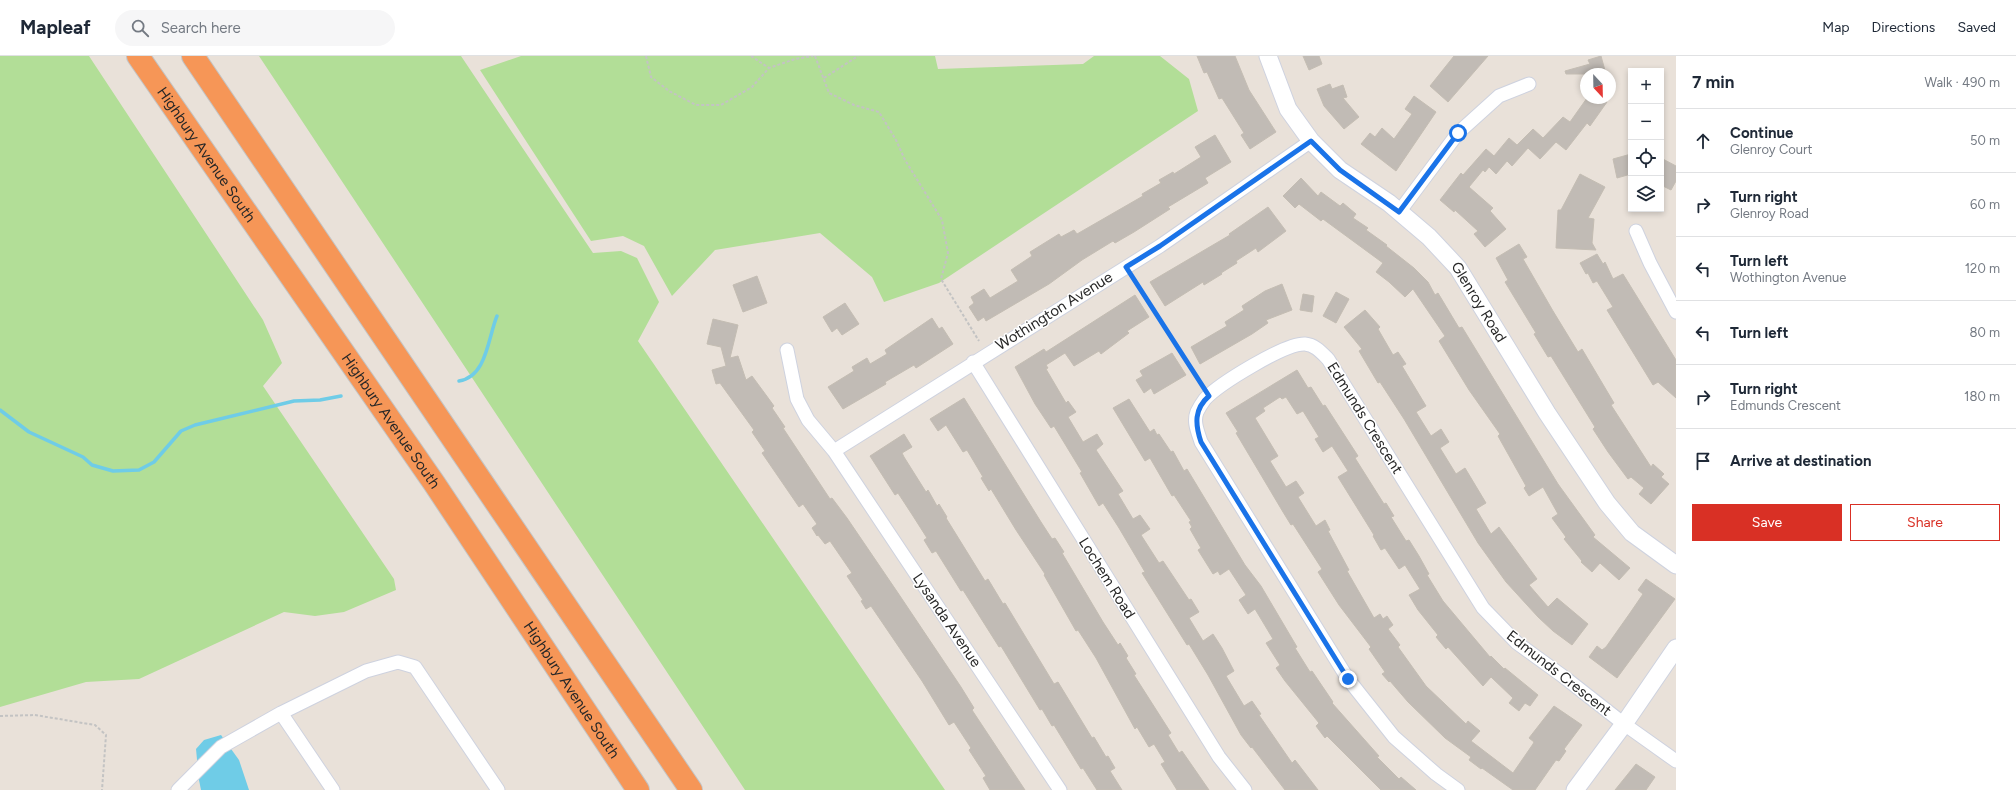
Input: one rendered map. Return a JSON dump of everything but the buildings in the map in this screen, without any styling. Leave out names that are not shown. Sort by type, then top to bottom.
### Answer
[{"type":"highway","name":"Highbury Avenue South","points":[[138,56],[434,483],[638,790]]},
{"type":"highway","points":[[192,56],[691,790]]},
{"type":"street","name":"Glenroy Road","points":[[1268,56],[1288,109],[1311,141],[1340,170],[1399,212],[1429,237],[1458,268],[1547,413],[1607,503],[1632,533],[1676,565]]},
{"type":"street","points":[[1399,212],[1458,133],[1499,96],[1529,84]]},
{"type":"street","name":"Wothington Avenue","points":[[834,451],[973,362],[1160,246],[1311,141]]},
{"type":"street","points":[[1636,231],[1650,263],[1676,312]]},
{"type":"street","name":"Edmunds Crescent","points":[[1458,790],[1436,774],[1394,737],[1348,679],[1201,442],[1196,427],[1197,413],[1204,400],[1278,351],[1305,344],[1315,346],[1328,359],[1340,376],[1483,608],[1517,643],[1564,677],[1624,724],[1676,761]]},
{"type":"street","name":"Lysanda Avenue","points":[[787,350],[797,399],[808,420],[834,451],[1060,790]]},
{"type":"street","name":"Lochem Road","points":[[973,362],[1219,757],[1246,790]]},
{"type":"street","points":[[1575,790],[1624,724],[1676,648]]},
{"type":"street","points":[[178,790],[221,747],[281,714],[366,671],[398,662],[415,668],[498,790]]},
{"type":"street","points":[[281,714],[333,790]]},
{"type":"path","points":[[646,56],[651,77],[669,91],[696,105],[721,105],[752,87],[759,77],[770,68],[795,59],[814,56],[829,93],[854,105],[879,112],[896,140],[905,160],[942,220],[948,253],[941,279],[979,341]]},
{"type":"path","points":[[751,56],[770,68]]},
{"type":"path","points":[[824,78],[858,56]]},
{"type":"path","points":[[1126,267],[1209,396]]},
{"type":"path","points":[[0,716],[35,715],[95,726],[106,735],[102,790]]},
{"type":"green space","points":[[0,56],[89,56],[263,320],[282,363],[263,386],[394,579],[396,590],[344,612],[315,616],[284,612],[139,679],[86,682],[0,707]]},
{"type":"green space","points":[[259,56],[461,56],[593,253],[621,251],[637,258],[659,302],[638,341],[945,790],[745,790]]},
{"type":"green space","points":[[521,56],[935,56],[938,69],[1083,64],[1094,56],[1160,56],[1189,79],[1198,111],[939,283],[884,302],[872,277],[820,233],[715,250],[672,296],[644,246],[623,236],[591,241],[480,70]]},
{"type":"water","points":[[221,735],[239,760],[249,790],[201,790],[196,749],[204,740]]},
{"type":"waterway","points":[[459,381],[468,378],[481,364],[497,316]]},
{"type":"waterway","points":[[0,410],[29,432],[83,457],[92,465],[113,471],[139,470],[154,462],[181,431],[195,425],[294,401],[320,400],[341,396]]},
{"type":"route","points":[[1348,679],[1201,442],[1196,427],[1197,413],[1204,400],[1209,396],[1126,267],[1160,246],[1311,141],[1340,170],[1389,203],[1399,212],[1458,133]]}]
